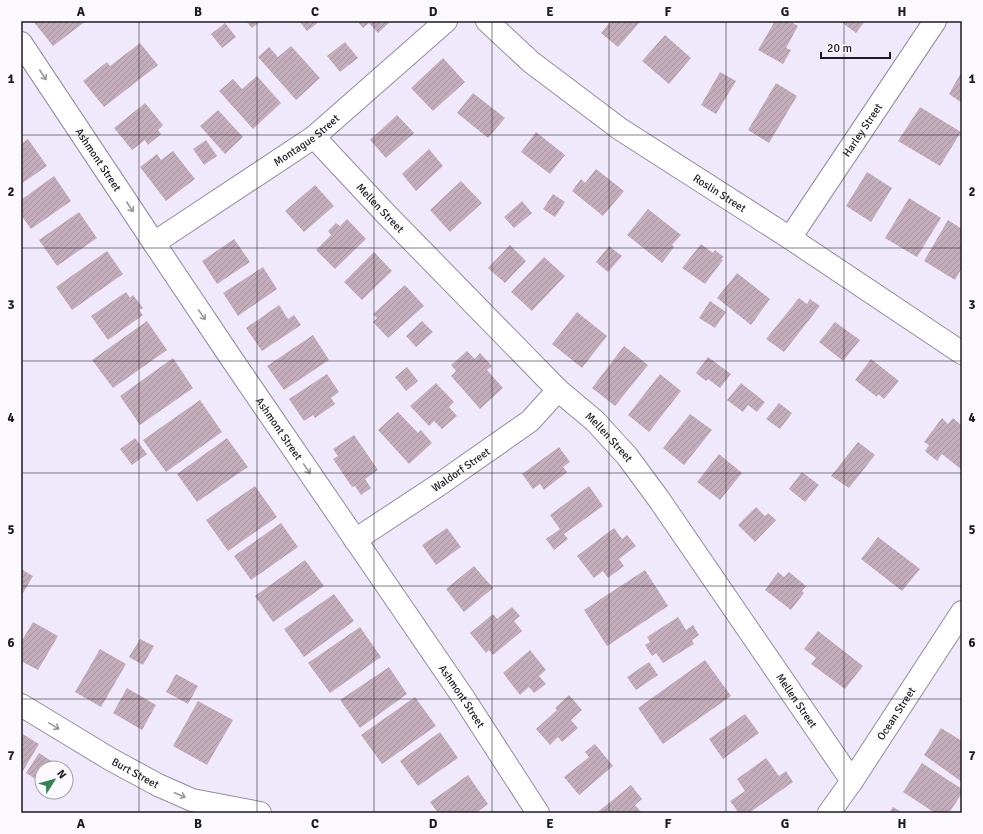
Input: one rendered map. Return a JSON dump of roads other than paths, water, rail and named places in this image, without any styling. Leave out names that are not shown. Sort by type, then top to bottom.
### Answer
[{"type":"street","name":"Montague Street","points":[[154,243],[314,137],[446,21]]},
{"type":"street","name":"Roslin Street","points":[[487,21],[531,62],[620,129],[790,238],[962,353]]},
{"type":"street","name":"Harley Street","points":[[790,238],[935,21]]},
{"type":"street","name":"Ashmont Street","points":[[21,43],[154,243],[462,697],[538,813]]},
{"type":"street","name":"Mellen Street","points":[[314,137],[385,213],[558,390],[595,421],[627,456],[658,498],[852,781]]},
{"type":"street","name":"Waldorf Street","points":[[355,540],[440,484],[530,421],[558,390]]},
{"type":"street","name":"Ocean Street","points":[[829,813],[852,781],[962,612]]},
{"type":"street","name":"Burt Street","points":[[21,705],[103,755],[158,785],[192,800],[260,813]]}]
